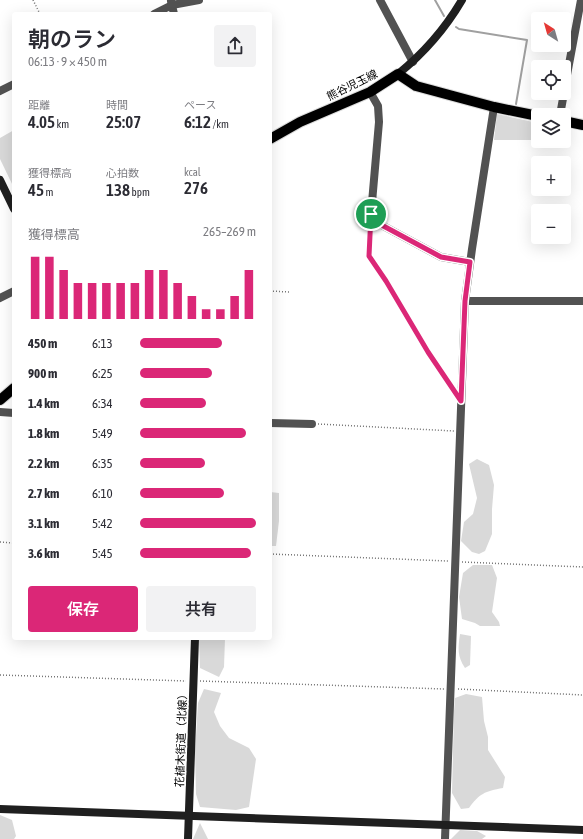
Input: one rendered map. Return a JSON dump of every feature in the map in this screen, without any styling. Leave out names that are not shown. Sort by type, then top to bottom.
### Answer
[{"type":"main road","name":"熊谷児玉線","points":[[272,138],[300,122],[370,92],[398,74]]},
{"type":"main road","points":[[398,74],[416,86],[494,107],[531,115]]},
{"type":"main road","points":[[571,122],[583,125]]},
{"type":"main road","points":[[0,400],[12,390]]},
{"type":"street","points":[[157,12],[172,3],[199,0]]},
{"type":"street","points":[[380,0],[413,62]]},
{"type":"street","points":[[398,74],[413,62],[443,29],[462,0]]},
{"type":"street","points":[[570,60],[581,0]]},
{"type":"street","points":[[0,91],[12,85]]},
{"type":"street","points":[[370,92],[378,106],[379,122],[371,214],[376,222],[441,257],[470,262]]},
{"type":"street","points":[[445,839],[454,562],[465,301],[494,107]]},
{"type":"street","points":[[0,180],[12,205]]},
{"type":"street","points":[[0,298],[12,292]]},
{"type":"street","points":[[465,301],[583,301]]},
{"type":"street","points":[[0,412],[12,413]]},
{"type":"street","points":[[272,423],[312,424]]},
{"type":"street","name":"花植木街道（北線）","points":[[188,839],[195,640]]},
{"type":"street","points":[[0,809],[583,830]]},
{"type":"path","points":[[33,0],[39,12]]},
{"type":"path","points":[[371,214],[369,256],[386,281],[428,352],[461,401]]},
{"type":"path","points":[[272,291],[289,292]]},
{"type":"path","points":[[312,424],[460,431]]},
{"type":"path","points":[[0,542],[12,543]]},
{"type":"path","points":[[272,554],[583,566]]},
{"type":"path","points":[[0,675],[450,689],[583,695]]},
{"type":"shaded area","points":[[497,114],[531,121],[531,140],[494,140]]},
{"type":"shaded area","points":[[12,131],[12,184],[0,159],[0,138]]},
{"type":"shaded area","points":[[477,459],[489,465],[494,485],[492,534],[485,551],[479,554],[472,552],[461,541],[464,522],[473,514],[477,498],[469,464]]},
{"type":"shaded area","points":[[272,492],[279,493],[279,521],[276,546],[272,546]]},
{"type":"shaded area","points":[[473,565],[492,565],[497,578],[492,612],[500,626],[480,626],[462,619],[459,597],[463,573]]},
{"type":"shaded area","points":[[460,634],[471,636],[470,665],[465,668],[459,652]]},
{"type":"shaded area","points":[[199,640],[225,640],[224,667],[219,677],[200,668]]},
{"type":"shaded area","points":[[204,689],[221,693],[214,712],[220,726],[229,738],[249,748],[256,759],[249,807],[236,810],[200,807],[196,794],[195,752],[198,703]]},
{"type":"shaded area","points":[[466,694],[482,697],[484,721],[488,737],[488,750],[505,777],[503,788],[492,790],[479,796],[469,808],[461,809],[452,793],[454,711],[455,698]]},
{"type":"shaded area","points":[[0,815],[12,820],[16,836],[14,839],[0,839]]},
{"type":"shaded area","points":[[200,823],[208,839],[193,839]]},
{"type":"shaded area","points":[[460,830],[477,831],[486,836],[482,839],[451,839]]},
{"type":"waterway","points":[[435,0],[444,16]]},
{"type":"waterway","points":[[456,27],[459,29],[527,40],[516,104]]},
{"type":"route","points":[[371,214],[376,222],[441,257],[470,262],[465,301],[461,401],[428,352],[386,281],[369,256],[371,214]]}]
